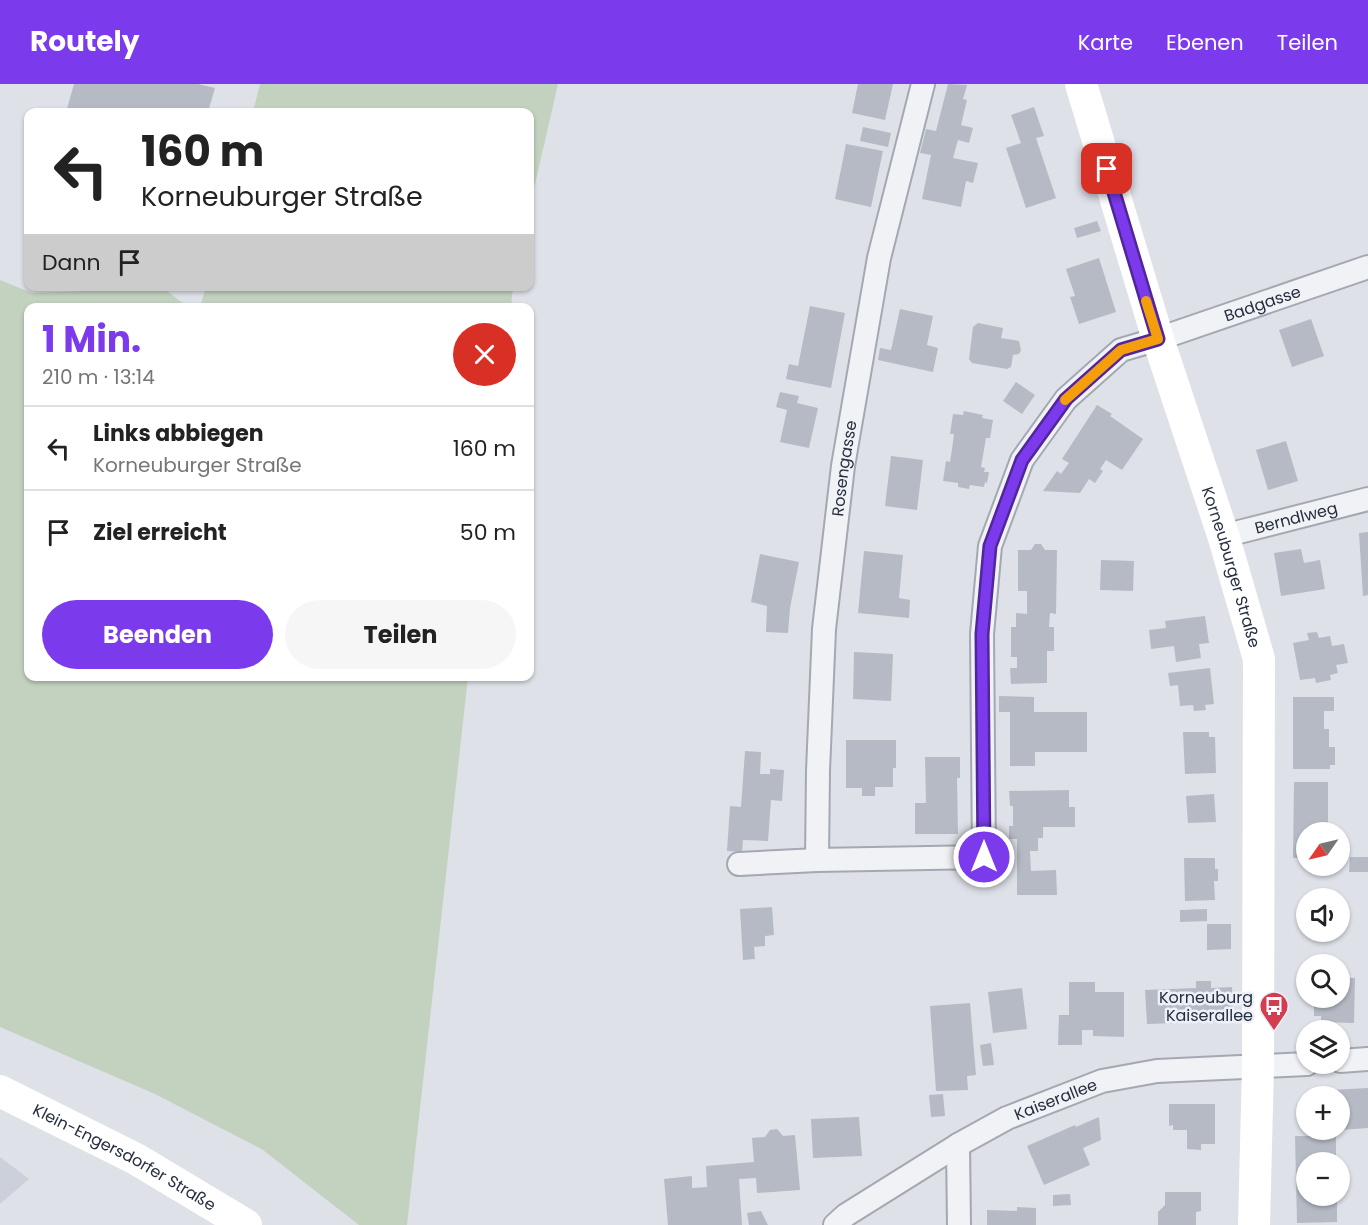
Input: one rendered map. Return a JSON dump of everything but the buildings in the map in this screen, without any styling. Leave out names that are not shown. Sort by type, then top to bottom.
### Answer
[{"type":"street","name":"Rosengasse","points":[[817,860],[824,629],[843,466],[879,258],[923,84]]},
{"type":"street","name":"Korneuburger Straße","points":[[1081,84],[1158,339],[1224,538],[1258,659],[1258,1067],[1254,1225]]},
{"type":"street","name":"Badgasse","points":[[1158,339],[1368,267]]},
{"type":"street","points":[[739,864],[984,857],[982,634],[990,546],[1022,460],[1066,399],[1121,350],[1158,339]]},
{"type":"street","name":"Berndlweg","points":[[1224,538],[1239,532],[1368,499]]},
{"type":"street","points":[[1350,1060],[1368,1059]]},
{"type":"street","name":"Kaiserallee","points":[[835,1225],[846,1215],[958,1145],[1007,1118],[1102,1082],[1157,1071],[1296,1065]]},
{"type":"street","name":"Klein-Engersdorfer Straße","points":[[0,1090],[136,1159],[246,1225]]},
{"type":"street","points":[[958,1145],[958,1225]]},
{"type":"shaded area","points":[[0,1157],[29,1179],[0,1204]]},
{"type":"green space","points":[[260,84],[558,84],[534,189],[534,108],[254,108]]},
{"type":"green space","points":[[0,280],[32,293],[167,291],[183,303],[24,303],[24,681],[468,681],[407,1225],[359,1225],[263,1150],[155,1094],[0,1027]]},
{"type":"green space","points":[[205,291],[513,291],[511,303],[201,303]]},
{"type":"slow traffic","points":[[1065,400],[1121,350],[1158,339],[1146,301]]},
{"type":"place","name":"Korneuburg Kaiserallee","points":[[1274,1032]]},
{"type":"route","points":[[984,857],[982,634],[990,546],[1022,460],[1066,399],[1121,350],[1158,339],[1107,169]]}]
